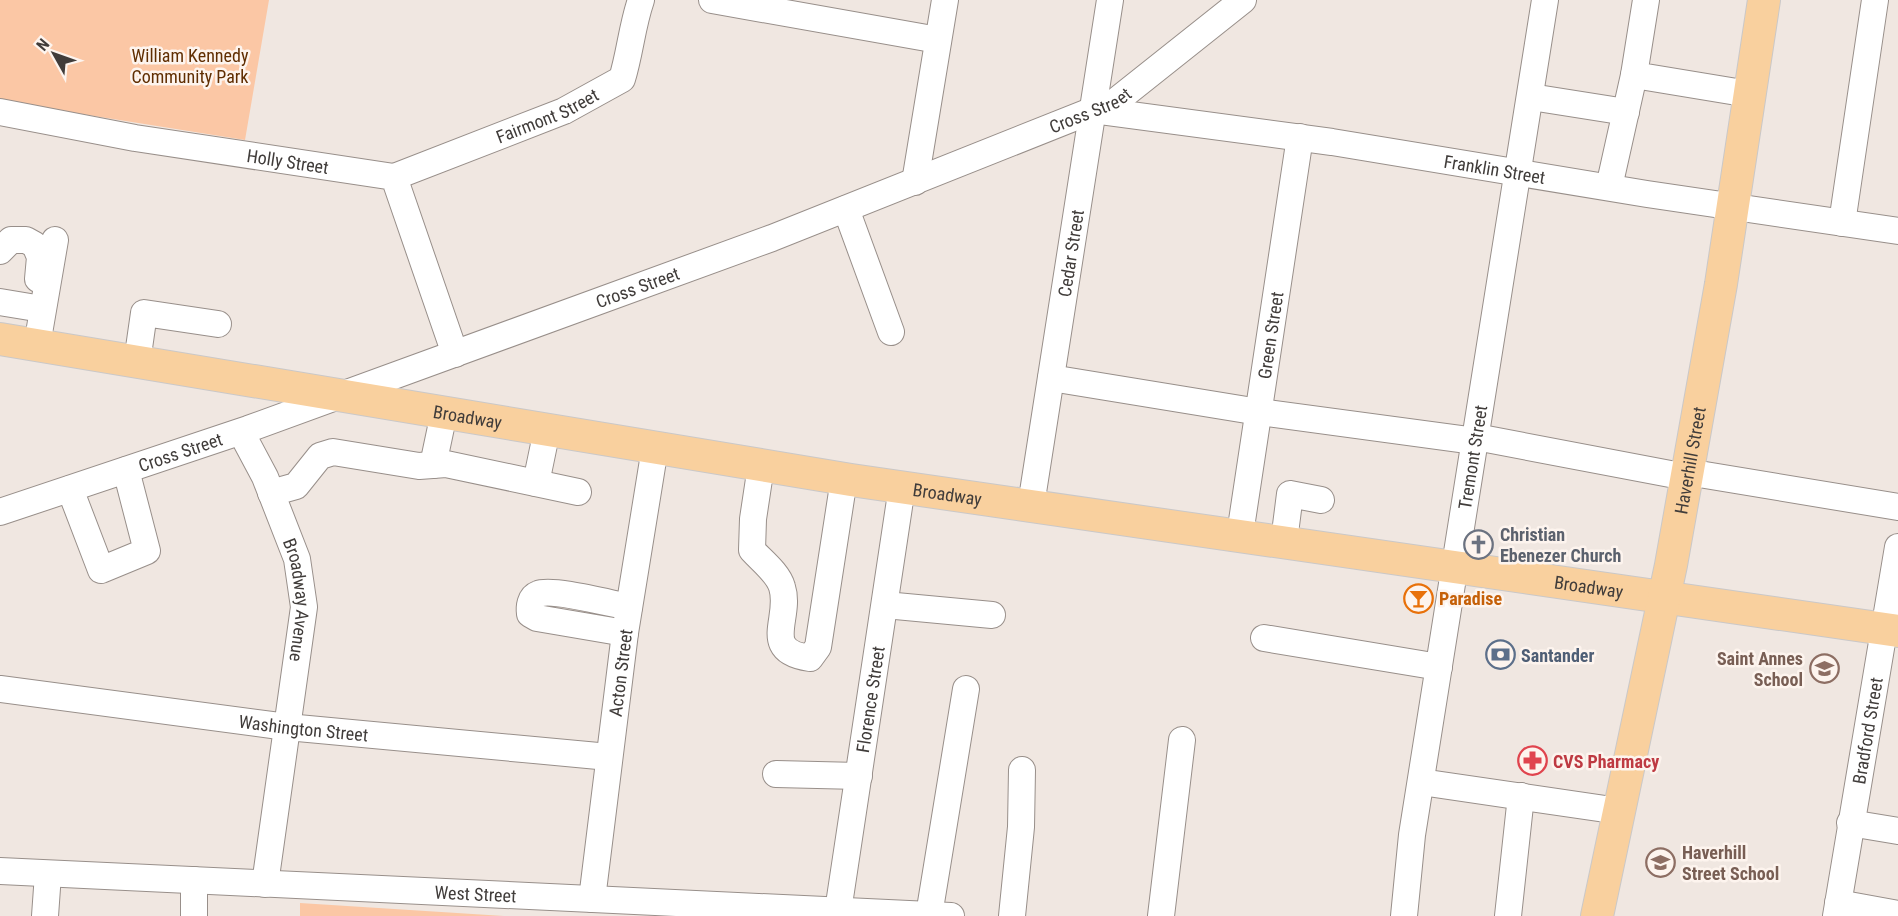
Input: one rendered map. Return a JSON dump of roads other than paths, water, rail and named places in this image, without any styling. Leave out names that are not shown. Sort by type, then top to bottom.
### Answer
[{"type":"main road","name":"Haverhill Street","points":[[1597,916],[1687,474],[1764,0]]},
{"type":"main road","name":"Broadway","points":[[0,339],[902,488],[1284,540],[1891,630]]},
{"type":"street","name":"Fairmont Street","points":[[394,177],[564,111],[622,79],[631,50],[635,18],[641,0]]},
{"type":"street","points":[[712,0],[782,6],[938,40]]},
{"type":"street","points":[[915,182],[945,0]]},
{"type":"street","name":"Cedar Street","points":[[1031,505],[1110,0]]},
{"type":"street","name":"Cross Street","points":[[0,512],[240,432],[455,354],[846,209],[1116,101],[1243,0]]},
{"type":"street","name":"Tremont Street","points":[[1404,916],[1421,782],[1545,0]]},
{"type":"street","points":[[1609,187],[1634,75],[1646,0]]},
{"type":"street","points":[[1842,223],[1875,0]]},
{"type":"street","points":[[1634,75],[1749,94]]},
{"type":"street","points":[[1531,97],[1626,112]]},
{"type":"street","name":"Franklin Street","points":[[1093,110],[1300,138],[1898,231]]},
{"type":"street","name":"Holly Street","points":[[0,112],[135,138],[394,177]]},
{"type":"street","name":"Green Street","points":[[1240,534],[1300,138]]},
{"type":"street","points":[[394,177],[455,354]]},
{"type":"street","points":[[846,209],[891,332]]},
{"type":"street","points":[[0,251],[11,240],[26,240],[35,245],[40,257],[37,290],[42,306]]},
{"type":"street","points":[[37,345],[55,240]]},
{"type":"street","points":[[0,302],[42,306]]},
{"type":"street","points":[[137,362],[144,313],[218,324]]},
{"type":"street","points":[[1051,378],[1259,412],[1476,439],[1898,507]]},
{"type":"street","points":[[433,465],[444,413]]},
{"type":"street","points":[[536,483],[547,430]]},
{"type":"street","name":"Broadway Avenue","points":[[240,432],[271,493],[297,559],[304,607],[266,884]]},
{"type":"street","name":"Acton Street","points":[[592,899],[625,633],[655,448]]},
{"type":"street","points":[[271,493],[296,486],[320,456],[333,452],[420,466],[446,464],[578,492]]},
{"type":"street","points":[[761,465],[753,519],[752,550],[780,581],[783,590],[780,630],[783,647],[792,656],[810,658],[818,647],[844,479]]},
{"type":"street","points":[[70,489],[101,570],[147,552],[126,470]]},
{"type":"street","name":"Florence Street","points":[[838,911],[902,488]]},
{"type":"street","points":[[1284,540],[1290,494],[1321,500]]},
{"type":"street","name":"Bradford Street","points":[[1837,909],[1850,823],[1891,630],[1897,564]]},
{"type":"street","points":[[625,633],[537,618],[530,614],[529,606],[534,596],[539,593],[554,593],[629,607]]},
{"type":"street","points":[[885,605],[992,615]]},
{"type":"street","points":[[1264,638],[1439,667]]},
{"type":"street","points":[[940,916],[966,689]]},
{"type":"street","name":"Washington Street","points":[[0,690],[287,727],[609,757]]},
{"type":"street","points":[[1161,916],[1182,740]]},
{"type":"street","points":[[1012,916],[1021,827],[1022,770]]},
{"type":"street","points":[[776,774],[859,776]]},
{"type":"street","points":[[1421,782],[1619,811]]},
{"type":"street","points":[[1508,916],[1521,796]]},
{"type":"street","points":[[1850,823],[1898,831]]},
{"type":"street","name":"West Street","points":[[0,872],[266,884],[539,907],[592,899],[940,916]]},
{"type":"street","points":[[45,916],[48,874]]},
{"type":"street","points":[[194,880],[194,916]]},
{"type":"street","points":[[1837,909],[1898,914]]},
{"type":"place","name":"Christian Ebenezer Church","points":[[1479,544]]},
{"type":"place","name":"Paradise","points":[[1418,598]]},
{"type":"place","name":"Santander","points":[[1500,655]]},
{"type":"place","name":"Saint Annes School","points":[[1824,668]]},
{"type":"place","name":"CVS Pharmacy","points":[[1532,761]]},
{"type":"place","name":"Haverhill Street School","points":[[1661,862]]},
{"type":"park label","name":"William Kennedy Community Park","points":[[190,65]]}]
